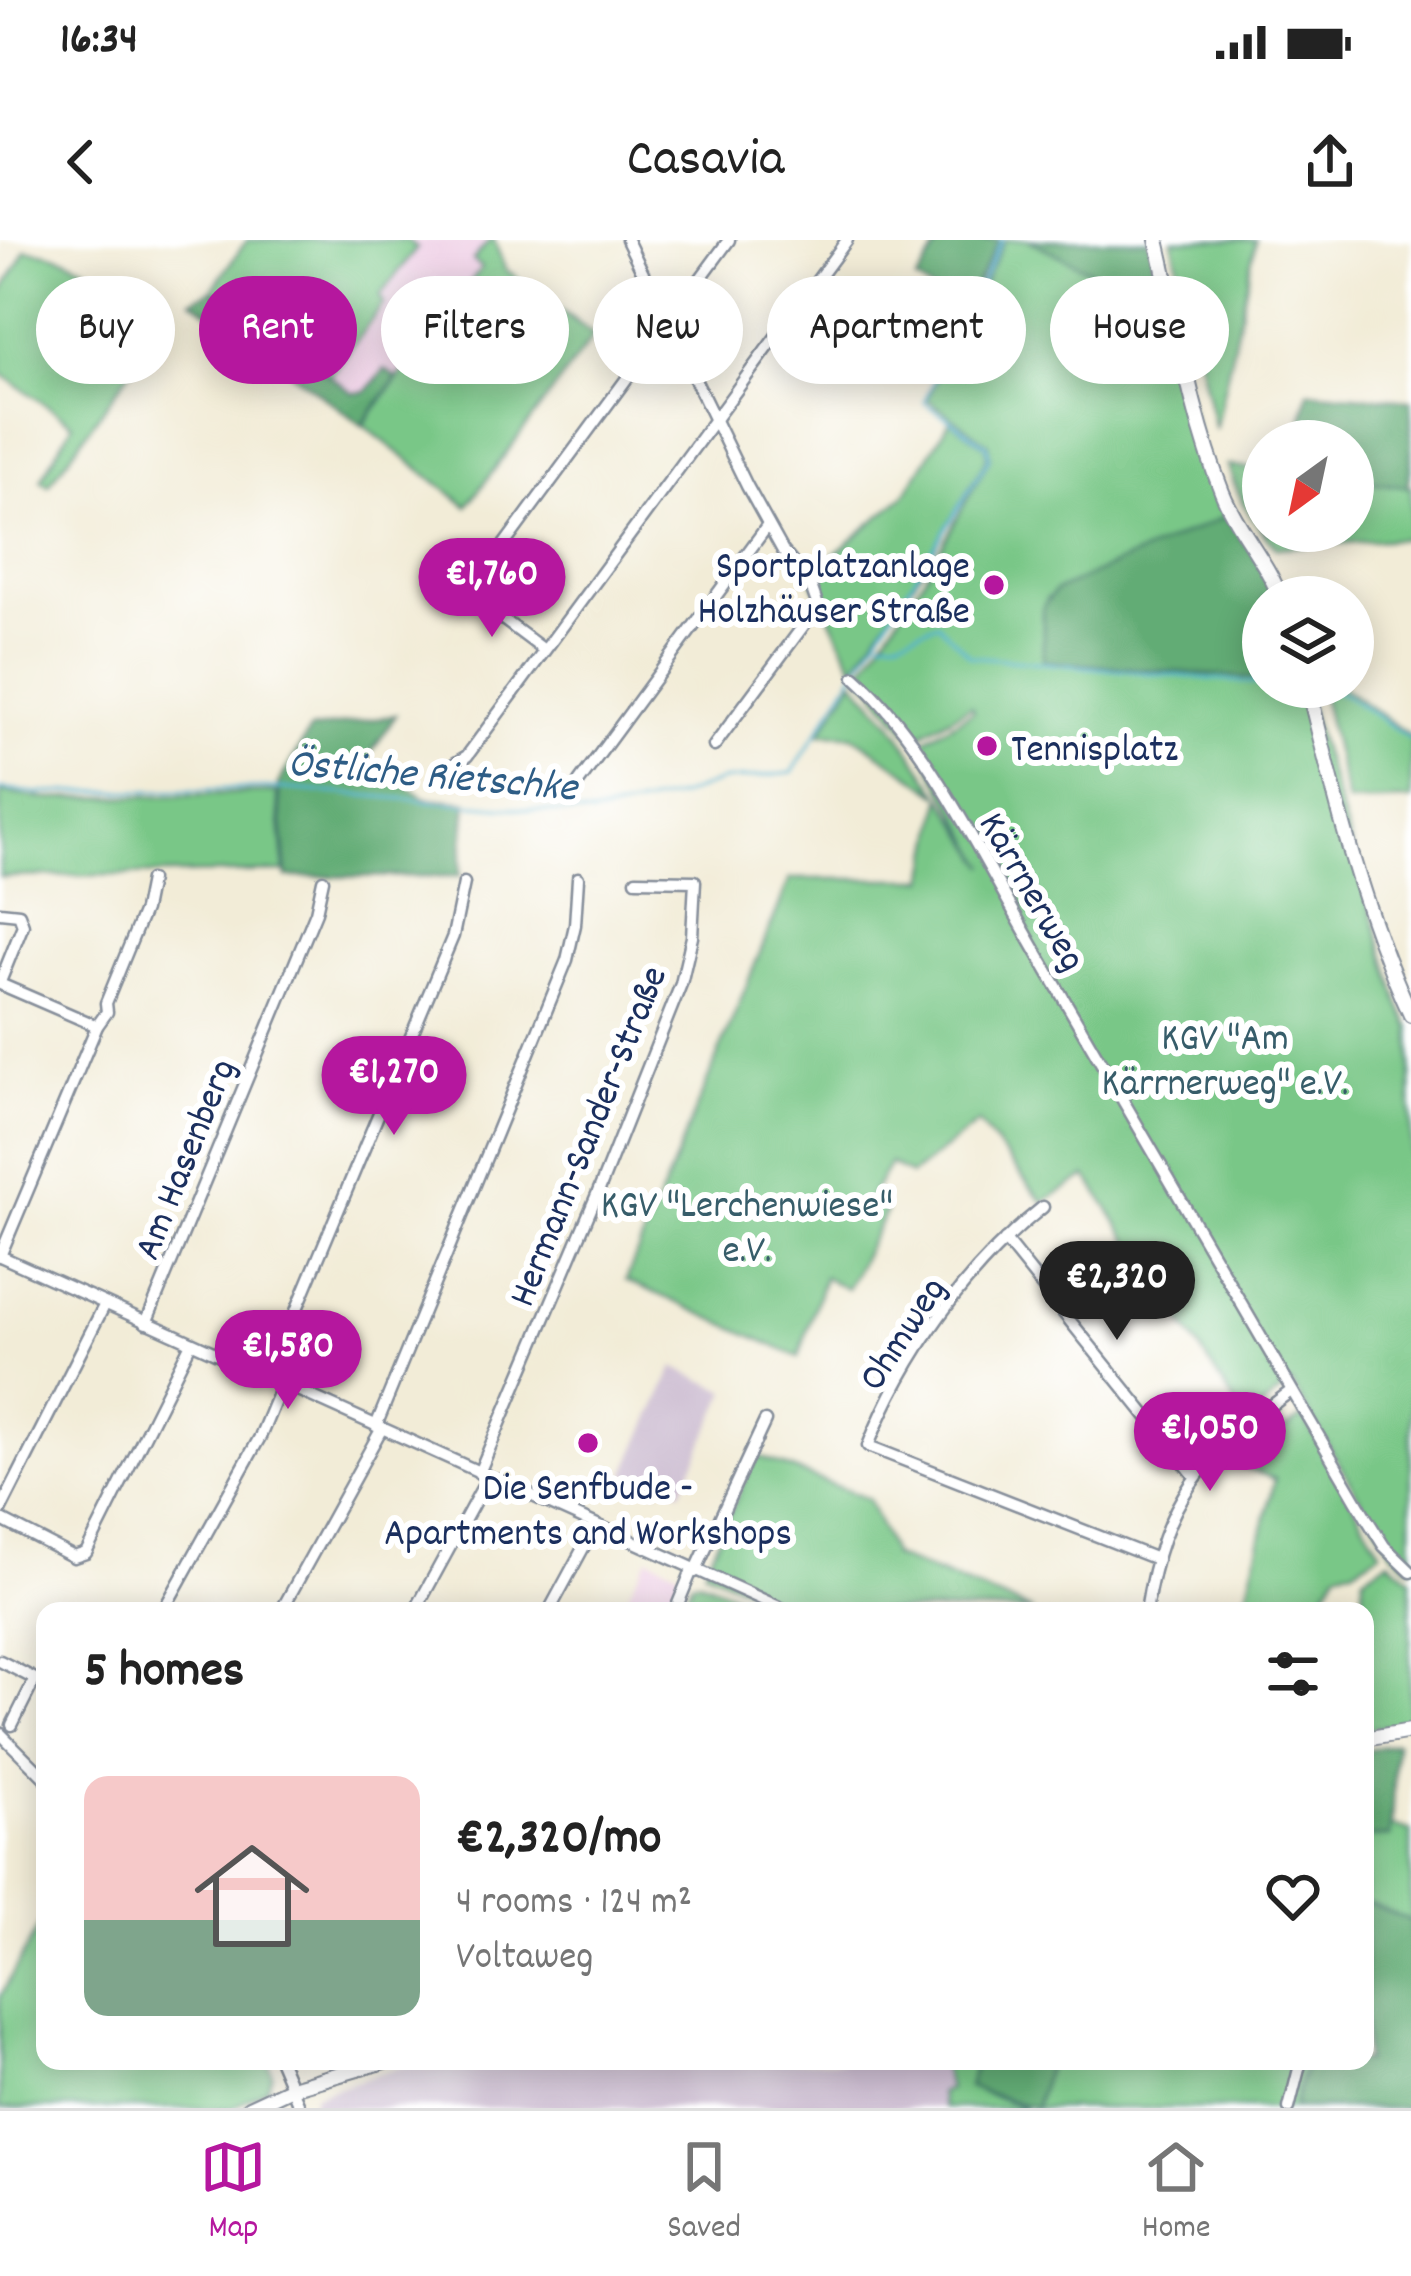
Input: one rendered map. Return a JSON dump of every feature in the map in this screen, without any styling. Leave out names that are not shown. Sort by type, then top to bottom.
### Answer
[{"type":"main road","points":[[1157,240],[1187,372],[1222,491],[1271,576]]},
{"type":"main road","points":[[1313,708],[1340,815],[1394,978],[1411,1015]]},
{"type":"main road","points":[[1374,1737],[1411,1731]]},
{"type":"main road","points":[[249,2108],[292,2088],[355,2070]]},
{"type":"street","points":[[627,240],[644,276]]},
{"type":"street","points":[[703,276],[729,240]]},
{"type":"street","points":[[454,764],[467,756],[847,240]]},
{"type":"street","points":[[544,650],[468,594],[623,384]]},
{"type":"street","points":[[696,384],[768,524],[811,586],[818,605],[714,746]]},
{"type":"street","points":[[579,782],[768,524]]},
{"type":"street","name":"Kärrnerweg","points":[[855,677],[874,693],[911,743],[988,864],[1384,1546],[1411,1572]]},
{"type":"street","points":[[286,1602],[379,1427],[567,960],[578,878]]},
{"type":"street","points":[[0,912],[19,914],[22,925],[0,983],[102,1024],[144,910],[150,880]]},
{"type":"street","name":"Am Hasenberg","points":[[146,1323],[316,912],[323,880]]},
{"type":"street","name":"Hermann-Sander-Straße","points":[[420,1602],[483,1475],[681,985],[692,937],[695,881],[636,880]]},
{"type":"street","points":[[268,1378],[453,936],[464,883]]},
{"type":"street","points":[[1394,978],[1411,972]]},
{"type":"street","points":[[94,1024],[0,1256],[767,1602]]},
{"type":"street","name":"Ohmweg","points":[[1043,1207],[1005,1240],[957,1295],[911,1358],[868,1446],[1154,1558]]},
{"type":"street","points":[[1005,1240],[1194,1475]]},
{"type":"street","points":[[105,1304],[0,1515],[74,1557],[86,1553],[191,1343]]},
{"type":"street","points":[[168,1602],[260,1437],[282,1384]]},
{"type":"street","points":[[1147,1602],[1154,1558],[1194,1475],[1238,1432],[1292,1390]]},
{"type":"street","points":[[679,1602],[765,1421]]},
{"type":"street","points":[[554,1602],[595,1526]]},
{"type":"street","points":[[0,1661],[35,1679],[12,1725]]},
{"type":"street","points":[[0,1733],[36,1769]]},
{"type":"street","points":[[284,2070],[300,2108]]},
{"type":"street","points":[[1289,2108],[1298,2070]]},
{"type":"shaded area","points":[[247,240],[496,240],[475,276],[381,276],[381,384],[393,384],[362,425],[306,384],[357,384],[357,276],[222,276]]},
{"type":"shaded area","points":[[674,1367],[727,1391],[681,1492],[663,1484],[659,1492],[625,1474]]},
{"type":"shaded area","points":[[648,1557],[678,1571],[681,1582],[672,1602],[623,1602]]},
{"type":"shaded area","points":[[391,2070],[944,2070],[949,2089],[940,2093],[943,2108],[311,2108],[314,2095]]},
{"type":"green space","points":[[247,240],[407,240],[417,248],[395,276],[381,276],[381,307],[357,340],[357,276],[222,276]]},
{"type":"green space","points":[[494,240],[505,269],[514,276],[475,276],[481,268],[473,260]]},
{"type":"green space","points":[[922,240],[1000,240],[981,276],[919,276],[936,249]]},
{"type":"green space","points":[[1005,240],[1029,240],[1101,276],[1050,276],[1050,384],[1184,384],[1201,453],[1226,516],[1047,598],[1242,671],[1242,708],[1309,708],[1411,1029],[1411,1568],[1392,1552],[1291,1383],[1246,1420],[1087,1176],[1043,1202],[978,1123],[911,1175],[890,1163],[868,1201],[886,1211],[847,1289],[824,1277],[799,1357],[626,1280],[790,879],[926,879],[942,797],[987,867],[918,744],[973,711],[971,706],[913,739],[859,675],[924,578],[990,458],[989,444],[927,399],[934,384],[1026,384],[1026,276],[987,276]]},
{"type":"green space","points":[[1029,240],[1149,240],[1157,276],[1101,276]]},
{"type":"green space","points":[[1172,240],[1256,240],[1229,365],[1229,276],[1180,276]]},
{"type":"green space","points":[[26,250],[59,256],[100,276],[36,276],[36,384],[121,384],[49,485],[41,480],[73,424],[0,373],[0,296]]},
{"type":"green space","points":[[569,316],[593,336],[569,369]]},
{"type":"green space","points":[[381,374],[381,384],[393,384],[362,425],[306,384],[341,384],[353,393],[366,392]]},
{"type":"green space","points":[[394,384],[558,384],[467,506],[363,425]]},
{"type":"green space","points":[[1205,384],[1225,384],[1215,430]]},
{"type":"green space","points":[[1308,391],[1411,400],[1407,487],[1374,483],[1374,420],[1302,420]]},
{"type":"green space","points":[[950,421],[986,446],[987,458],[918,576],[854,667],[810,575],[904,496]]},
{"type":"green space","points":[[1228,466],[1242,467],[1242,499]]},
{"type":"green space","points":[[1374,483],[1411,487],[1411,538],[1374,541]]},
{"type":"green space","points":[[1226,516],[1242,538],[1242,552],[1252,552],[1265,576],[1242,576],[1242,677],[1043,661],[1043,606],[1055,591]]},
{"type":"green space","points":[[854,680],[891,722],[940,795],[852,735],[820,734]]},
{"type":"green space","points":[[1325,708],[1371,708],[1411,736],[1411,800],[1347,802]]},
{"type":"green space","points":[[396,715],[367,759],[425,798],[467,802],[460,876],[287,877],[278,784],[310,730]]},
{"type":"green space","points":[[0,792],[49,799],[277,792],[285,872],[0,877]]},
{"type":"green space","points":[[1270,1414],[1285,1430],[1303,1416],[1381,1552],[1354,1568],[1338,1570],[1322,1597],[1312,1595],[1311,1602],[1245,1602],[1275,1479],[1241,1466],[1226,1450]]},
{"type":"green space","points":[[756,1455],[868,1499],[893,1556],[1010,1602],[777,1602],[704,1570]]},
{"type":"green space","points":[[1389,1560],[1411,1578],[1409,1723],[1374,1728],[1374,1602],[1363,1602],[1363,1576]]},
{"type":"green space","points":[[699,1580],[754,1602],[684,1602],[692,1581]]},
{"type":"green space","points":[[1396,1743],[1392,1826],[1411,1831],[1411,2108],[1035,2108],[1046,2070],[1374,2070],[1374,1749]]},
{"type":"green space","points":[[1396,1743],[1390,1837],[1374,1837],[1374,1749]]},
{"type":"green space","points":[[1374,1906],[1411,1921],[1411,2108],[1293,2108],[1304,2070],[1374,2070]]},
{"type":"green space","points":[[36,1931],[36,2070],[271,2070],[272,2074],[267,2088],[232,2108],[0,2108],[0,1997]]},
{"type":"green space","points":[[944,2070],[974,2070],[969,2087],[1026,2108],[943,2108],[940,2093],[949,2089]]},
{"type":"green space","points":[[973,2070],[1046,2070],[1035,2108],[968,2087]]},
{"type":"waterway","name":"Östliche Rietschke","points":[[0,789],[40,793],[278,788],[592,815],[683,795],[721,781],[792,773],[989,458],[987,445],[925,399],[1002,240]]},
{"type":"waterway","points":[[881,639],[900,638],[938,623],[970,656],[1242,682]]},
{"type":"waterway","points":[[1364,708],[1411,739]]},
{"type":"place","name":"Sportplatzanlage Holzhäuser Straße","points":[[994,585]]},
{"type":"place","name":"Tennisplatz","points":[[987,746]]},
{"type":"place","name":"Die Senfbude - Apartments and Workshops","points":[[588,1443]]},
{"type":"park label","name":"KGV \"Am Kärrnerweg\" e.V.","points":[[1225,1058]]},
{"type":"park label","name":"KGV \"Lerchenwiese\" e.V.","points":[[747,1224]]}]
